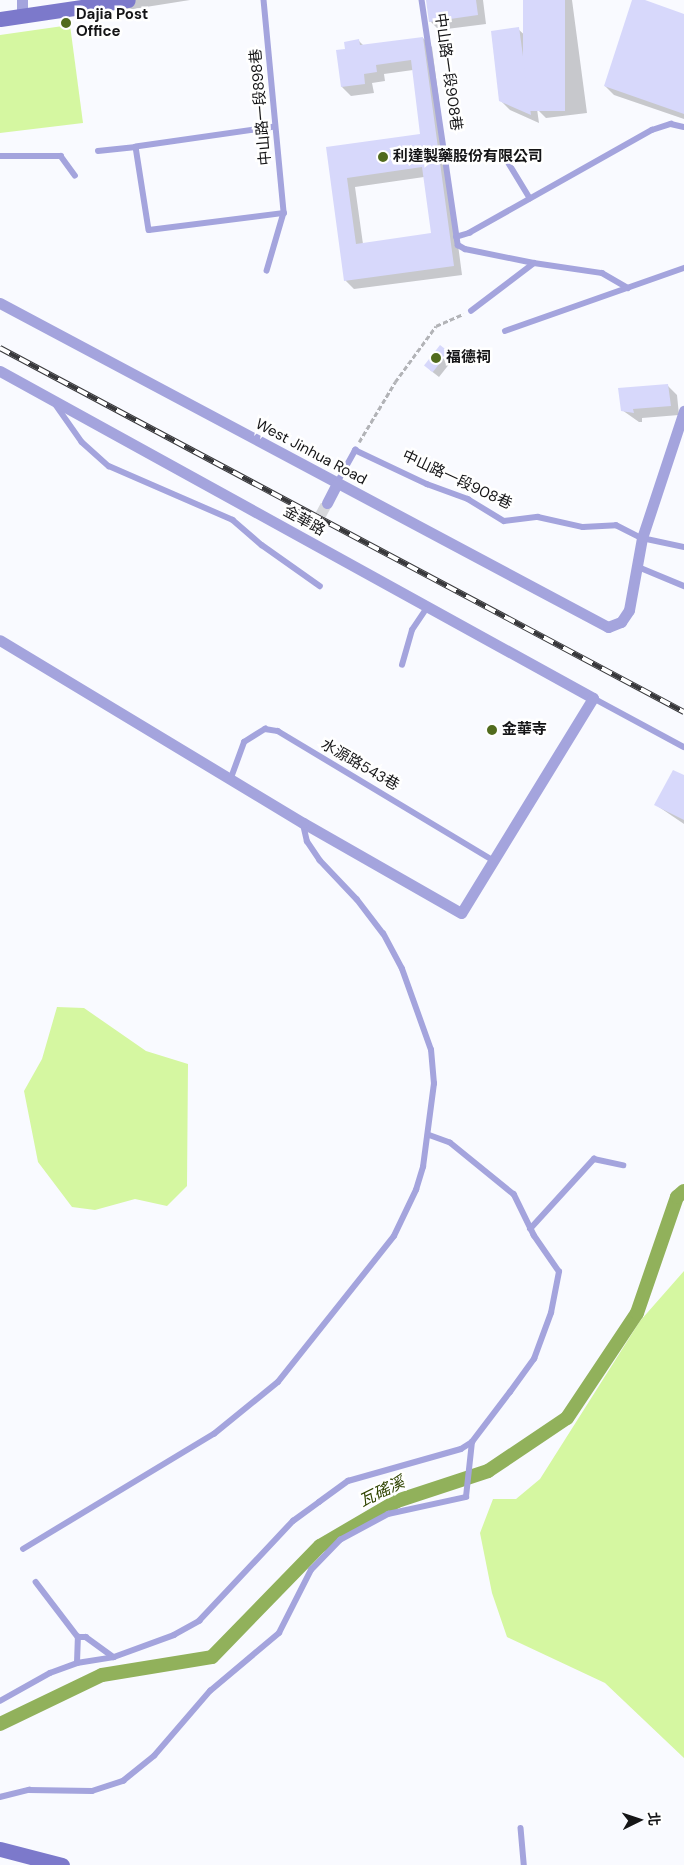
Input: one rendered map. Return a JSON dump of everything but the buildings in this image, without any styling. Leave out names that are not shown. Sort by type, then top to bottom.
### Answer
[{"type":"street","points":[[0,19],[22,8],[128,0]]},
{"type":"street","name":"West Jinhua Road","points":[[0,303],[608,627],[621,622],[629,610],[636,566]]},
{"type":"street","name":"金華路","points":[[0,371],[311,535],[428,606],[593,698]]},
{"type":"street","points":[[636,566],[642,538],[684,411]]},
{"type":"street","points":[[327,503],[337,483]]},
{"type":"street","points":[[0,640],[303,823],[460,914],[593,698]]},
{"type":"street","points":[[0,1849],[62,1865]]},
{"type":"lane","name":"中山路一段898巷","points":[[264,0],[284,213]]},
{"type":"lane","name":"中山路一段908巷","points":[[422,0],[456,237]]},
{"type":"lane","points":[[628,288],[609,274],[534,263],[462,249],[456,237],[469,234],[652,130],[671,124],[684,127]]},
{"type":"lane","points":[[98,151],[276,127]]},
{"type":"lane","points":[[136,147],[149,230],[284,213],[267,271]]},
{"type":"lane","points":[[502,152],[530,198]]},
{"type":"lane","points":[[0,156],[61,156],[75,175]]},
{"type":"lane","points":[[471,311],[534,263]]},
{"type":"lane","points":[[505,331],[684,268]]},
{"type":"lane","points":[[52,400],[82,442],[108,466],[233,520],[262,546],[320,586]]},
{"type":"lane","points":[[337,483],[355,450]]},
{"type":"lane","name":"中山路一段908巷","points":[[355,450],[427,484],[468,499],[504,521],[538,517],[583,527],[616,525],[642,538],[684,547]]},
{"type":"lane","points":[[636,566],[684,586]]},
{"type":"lane","points":[[402,665],[412,630],[428,606]]},
{"type":"lane","points":[[593,698],[684,748]]},
{"type":"lane","name":"水源路543巷","points":[[231,778],[244,742],[265,729],[278,731],[493,860]]},
{"type":"lane","points":[[23,1549],[214,1434],[278,1382],[394,1236],[416,1190],[428,1135],[434,1084],[431,1050],[402,969],[373,920],[320,861],[307,842],[303,823]]},
{"type":"lane","points":[[0,1701],[50,1673],[77,1663],[114,1657],[174,1635],[199,1621],[294,1521],[348,1481],[461,1449],[472,1442],[534,1359],[551,1313],[559,1272],[530,1229],[514,1195],[502,1183],[478,1168],[450,1143],[428,1135]]},
{"type":"lane","points":[[530,1229],[594,1159],[624,1164]]},
{"type":"lane","points":[[0,1797],[29,1790],[92,1791],[123,1781],[154,1756],[210,1691],[279,1633],[311,1570],[340,1540],[388,1514],[466,1497],[472,1442]]},
{"type":"lane","points":[[36,1582],[78,1637],[77,1663]]},
{"type":"lane","points":[[78,1637],[86,1637],[114,1657]]},
{"type":"lane","points":[[521,1828],[524,1865]]},
{"type":"path","points":[[355,450],[395,382],[436,326],[444,320],[471,311]]},
{"type":"green space","points":[[70,25],[83,123],[0,133],[0,35]]},
{"type":"green space","points":[[57,1007],[84,1008],[146,1051],[188,1064],[187,1186],[167,1206],[135,1199],[95,1210],[72,1207],[38,1162],[24,1091],[42,1059]]},
{"type":"green space","points":[[684,1271],[684,1758],[605,1683],[507,1637],[492,1593],[480,1533],[493,1499],[516,1499],[540,1479],[640,1321]]},
{"type":"waterway","name":"瓦磘溪","points":[[0,1724],[102,1675],[212,1657],[320,1546],[397,1501],[488,1471],[567,1418],[637,1313],[677,1197],[684,1191]]},
{"type":"tunnel","points":[[313,529],[327,503]]},
{"type":"railway","points":[[0,348],[684,712]]},
{"type":"place","name":"Dajia Post Office","points":[[66,23]]},
{"type":"place","name":"利達製藥股份有限公司","points":[[383,157]]},
{"type":"place","name":"福德祠","points":[[436,358]]},
{"type":"place","name":"金華寺","points":[[492,730]]}]
